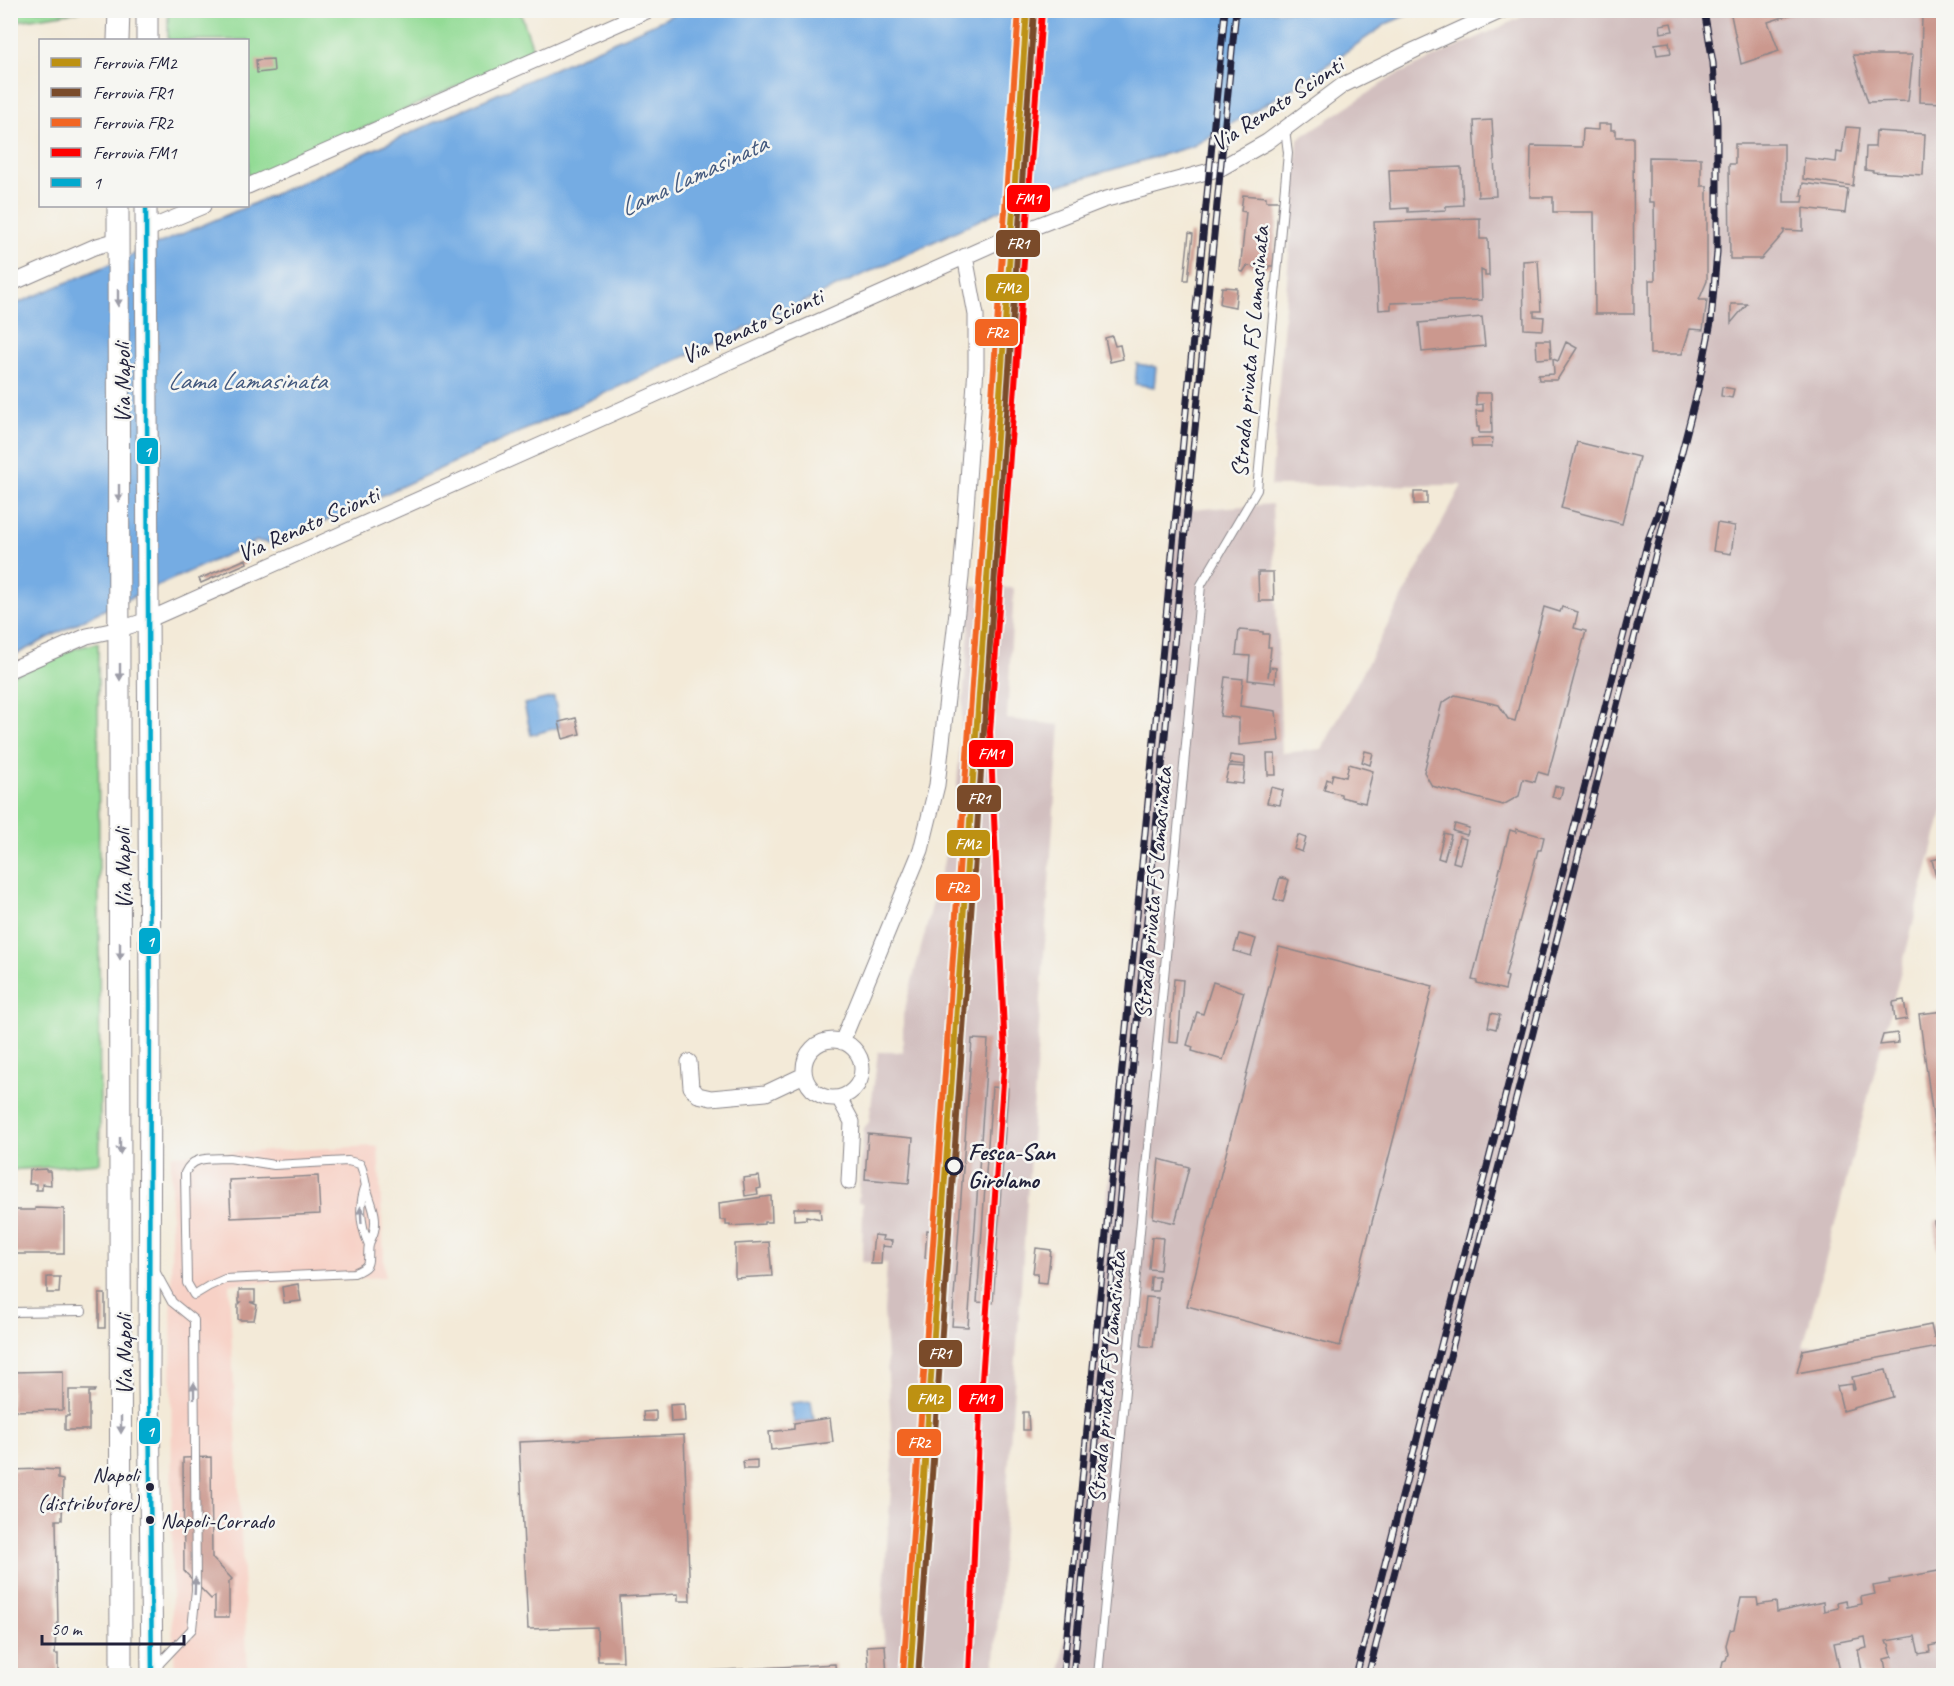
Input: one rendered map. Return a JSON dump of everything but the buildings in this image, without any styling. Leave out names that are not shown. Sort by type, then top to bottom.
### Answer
[{"type":"main road","points":[[118,39],[119,10]]},
{"type":"main road","points":[[147,10],[147,39]]},
{"type":"main road","name":"Via Napoli","points":[[118,207],[121,1676]]},
{"type":"main road","name":"Via Napoli","points":[[146,207],[152,1673]]},
{"type":"street","points":[[249,186],[649,10]]},
{"type":"street","name":"Via Renato Scionti","points":[[10,670],[964,256],[1103,200],[1221,168],[1268,142],[1343,85],[1503,10]]},
{"type":"street","points":[[146,230],[201,207]]},
{"type":"street","points":[[10,284],[94,247],[118,240]]},
{"type":"street","points":[[842,1042],[921,850],[937,785],[961,578],[976,368],[976,315],[964,256]]},
{"type":"street","points":[[822,1042],[842,1042],[857,1054],[861,1072],[854,1088],[839,1098],[821,1096],[814,1091],[804,1075],[807,1056],[822,1042]]},
{"type":"street","points":[[689,1062],[691,1086],[698,1095],[711,1098],[766,1092],[804,1075]]},
{"type":"street","points":[[839,1098],[852,1122],[849,1182]]},
{"type":"lane","name":"Strada privata FS Lamasinata","points":[[1098,1676],[1202,585],[1257,490],[1288,153],[1285,129]]},
{"type":"lane","points":[[229,1158],[274,1165],[348,1161],[360,1164],[365,1174],[366,1185],[374,1208],[375,1221],[369,1245],[369,1262],[364,1269],[354,1273],[225,1279],[194,1295],[187,1283],[185,1173],[189,1164],[197,1160],[229,1158]]},
{"type":"lane","points":[[366,1185],[360,1210],[361,1224],[369,1245]]},
{"type":"lane","points":[[149,1261],[172,1302],[194,1320],[196,1590],[192,1629],[152,1673]]},
{"type":"lane","points":[[10,1312],[82,1311]]},
{"type":"shaded area","points":[[1535,11],[1943,11],[1943,809],[1803,1347],[1943,1323],[1943,1675],[1061,1676],[1174,511],[1272,504],[1282,753],[1322,749],[1462,485],[1271,486],[1298,139],[1394,76]]},
{"type":"shaded area","points":[[972,587],[1014,588],[1007,719],[1060,725],[994,1675],[887,1675],[882,1612],[893,1462],[884,1311],[887,1263],[862,1262],[863,1203],[858,1202],[864,1128],[869,1122],[878,1052],[903,1052],[903,1015],[943,865],[955,810]]},
{"type":"shaded area","points":[[378,1146],[385,1277],[229,1284],[248,1675],[175,1675],[172,1622],[171,1155]]},
{"type":"green space","points":[[11,10],[82,10],[82,11],[11,22]]},
{"type":"green space","points":[[168,11],[520,11],[534,52],[249,180],[249,39],[168,39]]},
{"type":"green space","points":[[98,643],[100,1163],[11,1170],[11,676],[76,648]]},
{"type":"water","name":"Lama Lamasinata","points":[[682,11],[1417,11],[1388,23],[1293,88],[1193,146],[1045,189],[276,544],[257,541],[97,613],[11,657],[11,306],[249,206]]},
{"type":"water","points":[[1137,364],[1156,367],[1154,387],[1135,384]]},
{"type":"water","points":[[554,697],[560,727],[531,735],[524,704]]},
{"type":"water","points":[[811,1401],[814,1420],[794,1423],[791,1403]]},
{"type":"railway","points":[[1063,1676],[1225,10]]},
{"type":"railway","points":[[1073,1676],[1236,10]]},
{"type":"railway","points":[[1368,1676],[1698,389],[1711,322],[1717,252],[1717,124],[1713,63],[1704,10]]},
{"type":"railway","points":[[1356,1676],[1648,540],[1661,505]]},
{"type":"rail line","name":"FR2","points":[[903,1675],[1019,10]]},
{"type":"rail line","name":"FM2","points":[[910,1676],[1027,10]]},
{"type":"rail line","name":"FR1","points":[[918,1676],[1034,11]]},
{"type":"rail line","name":"FM1","points":[[969,1676],[980,1409],[1005,1053],[990,732],[1042,11]]},
{"type":"transit line","name":"1","points":[[146,207],[152,1676]]},
{"type":"place","name":"Fesca-San Girolamo","points":[[954,1166]]},
{"type":"place","name":"Napoli (distributore)","points":[[150,1487]]},
{"type":"place","name":"Napoli-Corrado","points":[[150,1520]]}]
